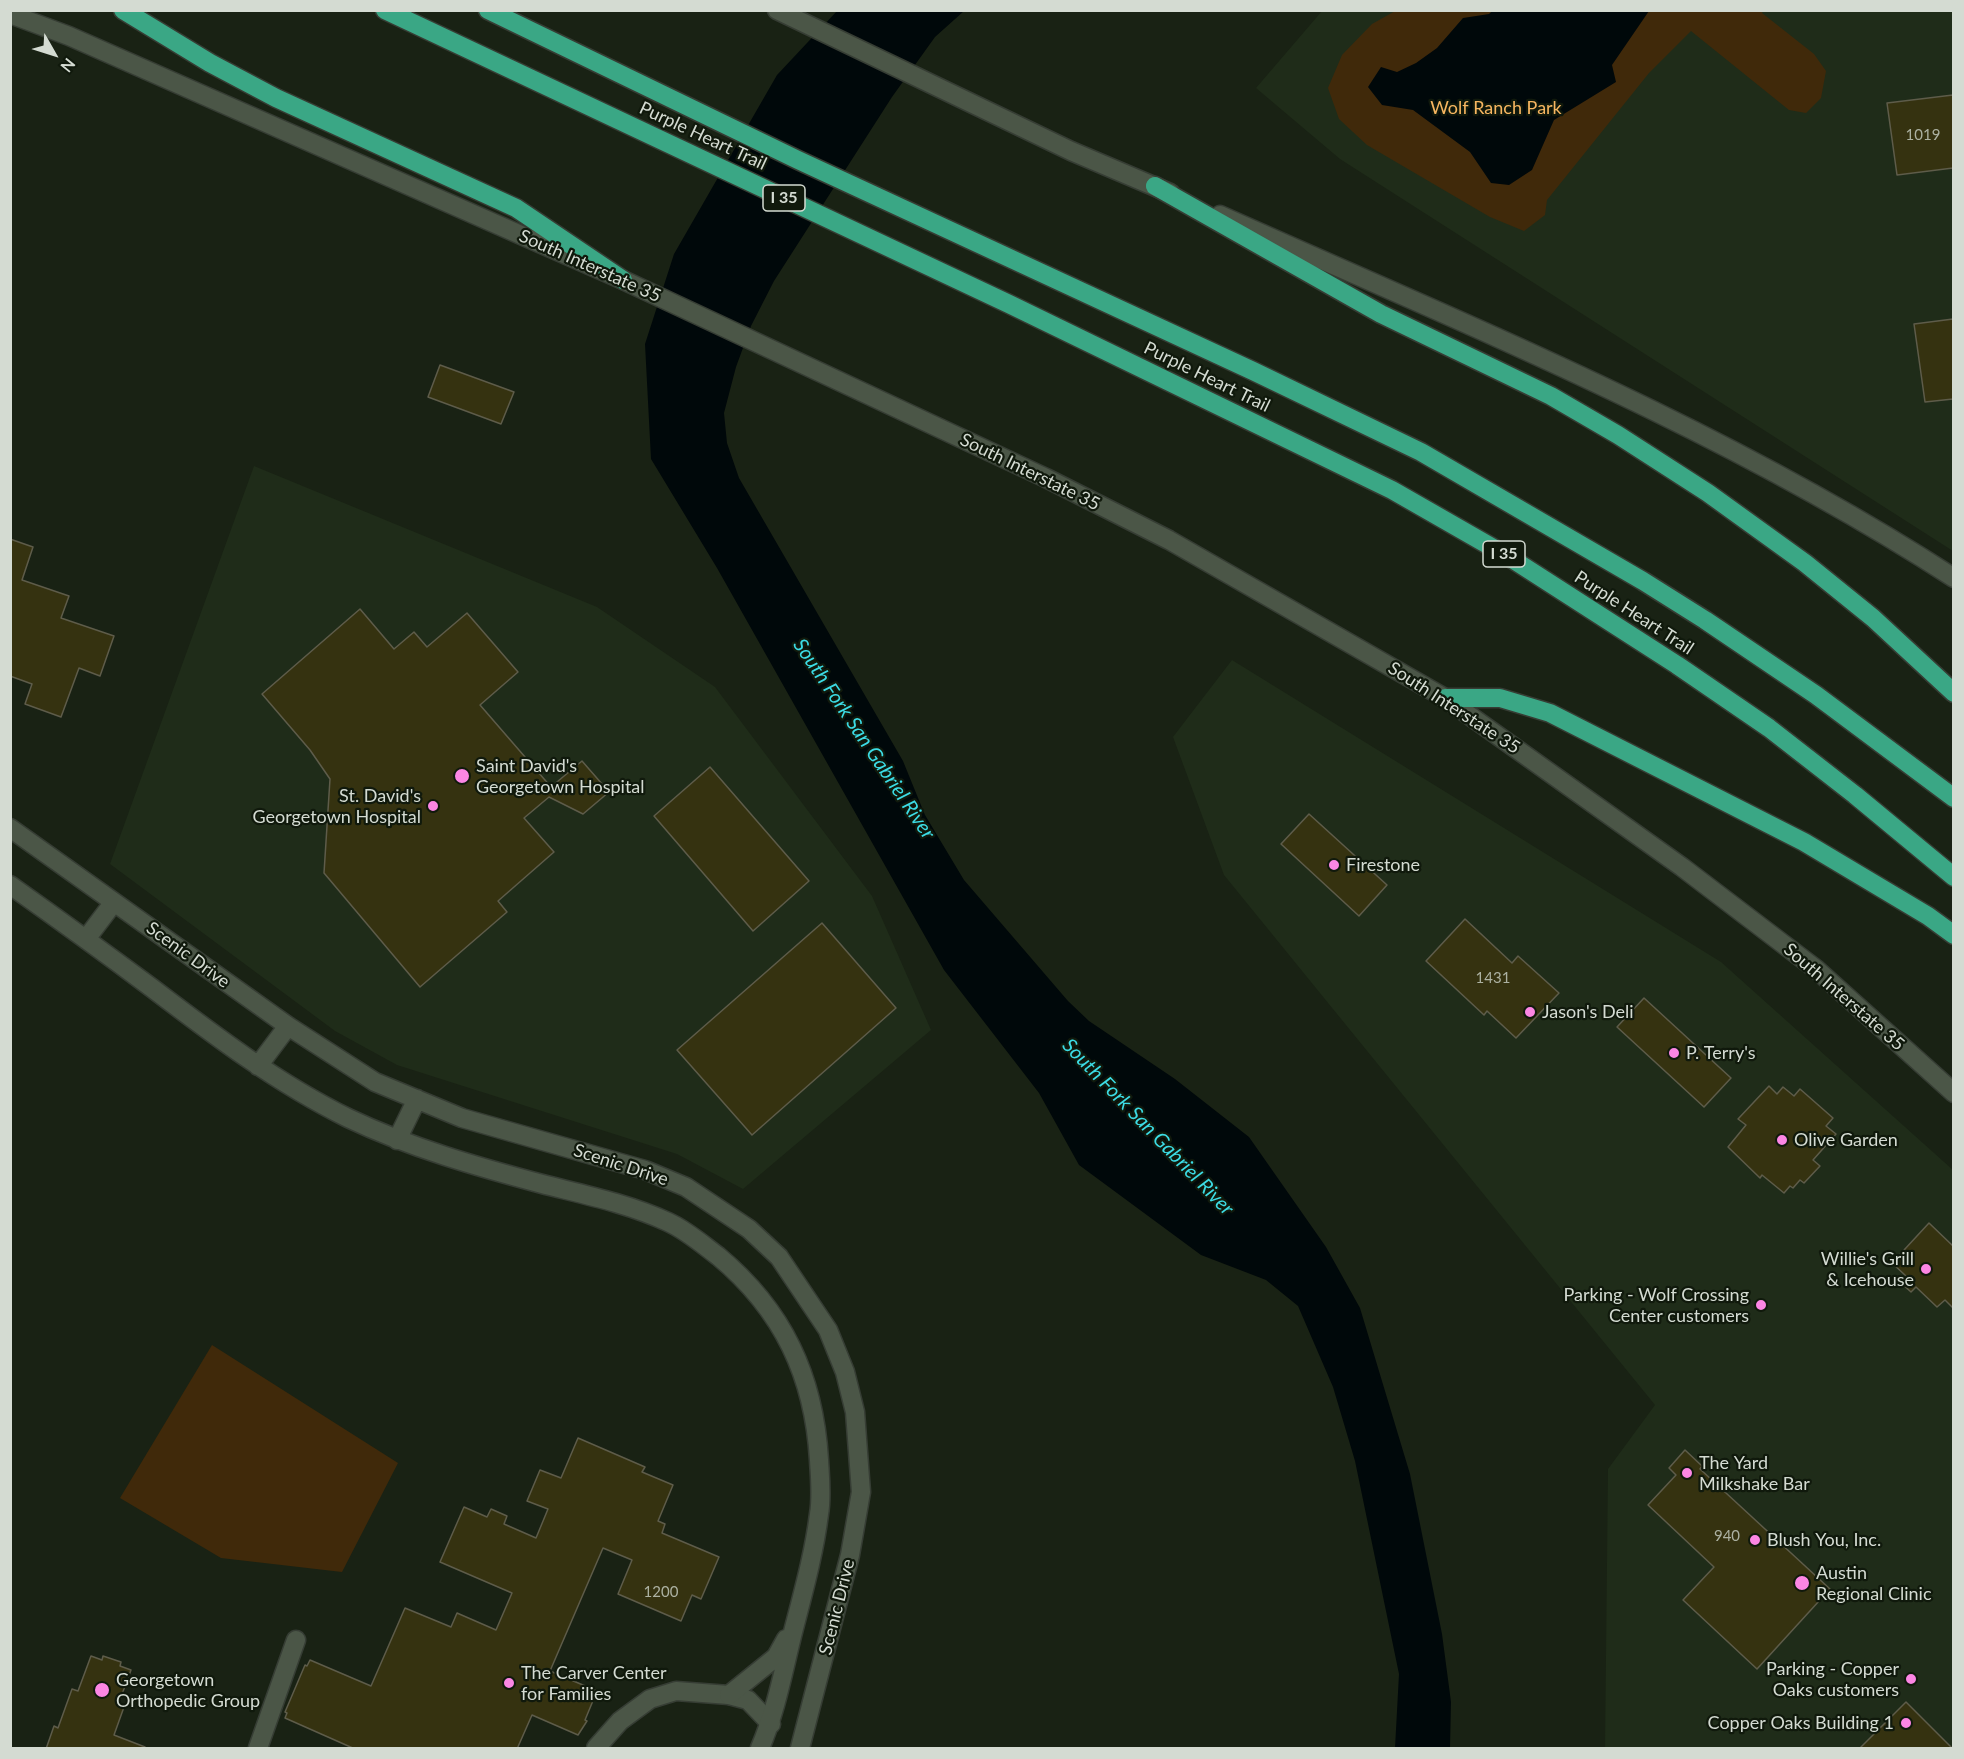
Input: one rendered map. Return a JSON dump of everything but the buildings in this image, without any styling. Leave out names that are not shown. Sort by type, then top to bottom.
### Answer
[{"type":"highway","points":[[123,10],[210,63],[276,98],[516,208],[622,280]]},
{"type":"highway","name":"Purple Heart Trail","points":[[385,10],[1009,304],[1392,490],[1509,557],[1677,665],[1769,728],[1855,795],[1953,877]]},
{"type":"highway","name":"Purple Heart Trail","points":[[488,10],[798,160],[1022,263],[1421,452],[1652,586],[1816,695],[1953,798]]},
{"type":"highway","points":[[1155,186],[1381,314],[1551,396],[1618,435],[1708,493],[1805,563],[1873,618],[1953,693]]},
{"type":"highway","points":[[1445,698],[1500,698],[1550,713],[1804,842],[1928,916],[1953,935]]},
{"type":"main road","points":[[777,10],[1071,151],[1155,186],[1548,361],[1689,429],[1796,485],[1906,547],[1953,578]]},
{"type":"main road","name":"South Interstate 35","points":[[10,14],[69,36],[622,280],[1046,478],[1169,540],[1445,698],[1682,867],[1799,956],[1953,1093]]},
{"type":"main road","name":"Scenic Drive","points":[[10,828],[288,1026],[375,1082],[462,1118],[645,1170],[686,1187],[749,1229],[779,1257],[828,1330],[844,1372],[855,1412],[861,1492],[850,1555],[800,1749]]},
{"type":"main road","name":"Scenic Drive","points":[[10,885],[258,1066],[330,1108],[397,1140],[464,1163],[617,1204],[669,1222],[702,1243],[736,1272],[763,1300],[782,1330],[801,1368],[811,1398],[818,1433],[820,1513],[771,1724],[760,1749]]},
{"type":"main road","points":[[86,939],[114,902]]},
{"type":"main road","points":[[258,1066],[288,1026]]},
{"type":"main road","points":[[397,1140],[417,1099]]},
{"type":"main road","points":[[729,1695],[776,1657],[796,1622]]},
{"type":"main road","points":[[258,1749],[296,1641]]},
{"type":"main road","points":[[596,1749],[620,1721],[650,1699],[676,1691],[729,1695],[748,1700],[771,1724]]},
{"type":"shaded area","points":[[1322,11],[1953,11],[1953,551],[1340,159],[1256,88]]},
{"type":"shaded area","name":"Saint David's Georgetown Hospital","points":[[254,466],[597,607],[715,687],[872,896],[931,1030],[743,1189],[677,1154],[397,1065],[335,1031],[110,864]]},
{"type":"shaded area","points":[[1232,660],[1721,962],[1953,1170],[1953,1748],[1605,1748],[1608,1469],[1655,1405],[1224,875],[1173,737]]},
{"type":"green space","name":"Wolf Ranch Park","points":[[1397,10],[1763,11],[1762,13],[1814,54],[1826,71],[1821,98],[1806,113],[1789,110],[1691,31],[1649,73],[1547,200],[1545,215],[1524,231],[1490,217],[1367,145],[1339,119],[1328,88],[1342,55],[1372,24]]},
{"type":"green space","points":[[212,1345],[398,1463],[342,1572],[221,1558],[120,1498]]},
{"type":"water","name":"South Fork San Gabriel River","points":[[837,11],[964,11],[935,37],[892,97],[774,281],[751,326],[736,367],[724,413],[727,443],[739,478],[903,761],[925,815],[964,880],[1068,1001],[1089,1021],[1175,1079],[1249,1137],[1326,1247],[1360,1308],[1410,1474],[1442,1634],[1451,1702],[1450,1748],[1395,1748],[1399,1674],[1355,1461],[1333,1387],[1298,1306],[1266,1280],[1201,1255],[1079,1165],[1039,1093],[944,970],[717,568],[651,459],[645,344],[674,254],[777,75]]},
{"type":"water","points":[[1492,11],[1649,11],[1612,65],[1616,82],[1554,120],[1532,170],[1509,185],[1491,183],[1470,152],[1413,110],[1382,105],[1368,87],[1381,67],[1397,72],[1416,63],[1437,48],[1463,18],[1489,14]]},
{"type":"place","name":"Saint David's Georgetown Hospital","points":[[462,776]]},
{"type":"place","name":"St. David's Georgetown Hospital","points":[[433,806]]},
{"type":"place","name":"Firestone","points":[[1334,865]]},
{"type":"place","name":"Jason's Deli","points":[[1530,1012]]},
{"type":"place","name":"P. Terry's","points":[[1674,1053]]},
{"type":"place","name":"Olive Garden","points":[[1782,1140]]},
{"type":"place","name":"Willie's Grill & Icehouse","points":[[1926,1269]]},
{"type":"place","name":"Parking - Wolf Crossing Center customers","points":[[1761,1305]]},
{"type":"place","name":"The Yard Milkshake Bar","points":[[1687,1473]]},
{"type":"place","name":"Blush You, Inc.","points":[[1755,1540]]},
{"type":"place","name":"Austin Regional Clinic","points":[[1802,1583]]},
{"type":"place","name":"Parking - Copper Oaks customers","points":[[1911,1679]]},
{"type":"place","name":"The Carver Center for Families","points":[[509,1683]]},
{"type":"place","name":"Georgetown Orthopedic Group","points":[[102,1690]]},
{"type":"place","name":"Copper Oaks Building 1","points":[[1906,1723]]}]
